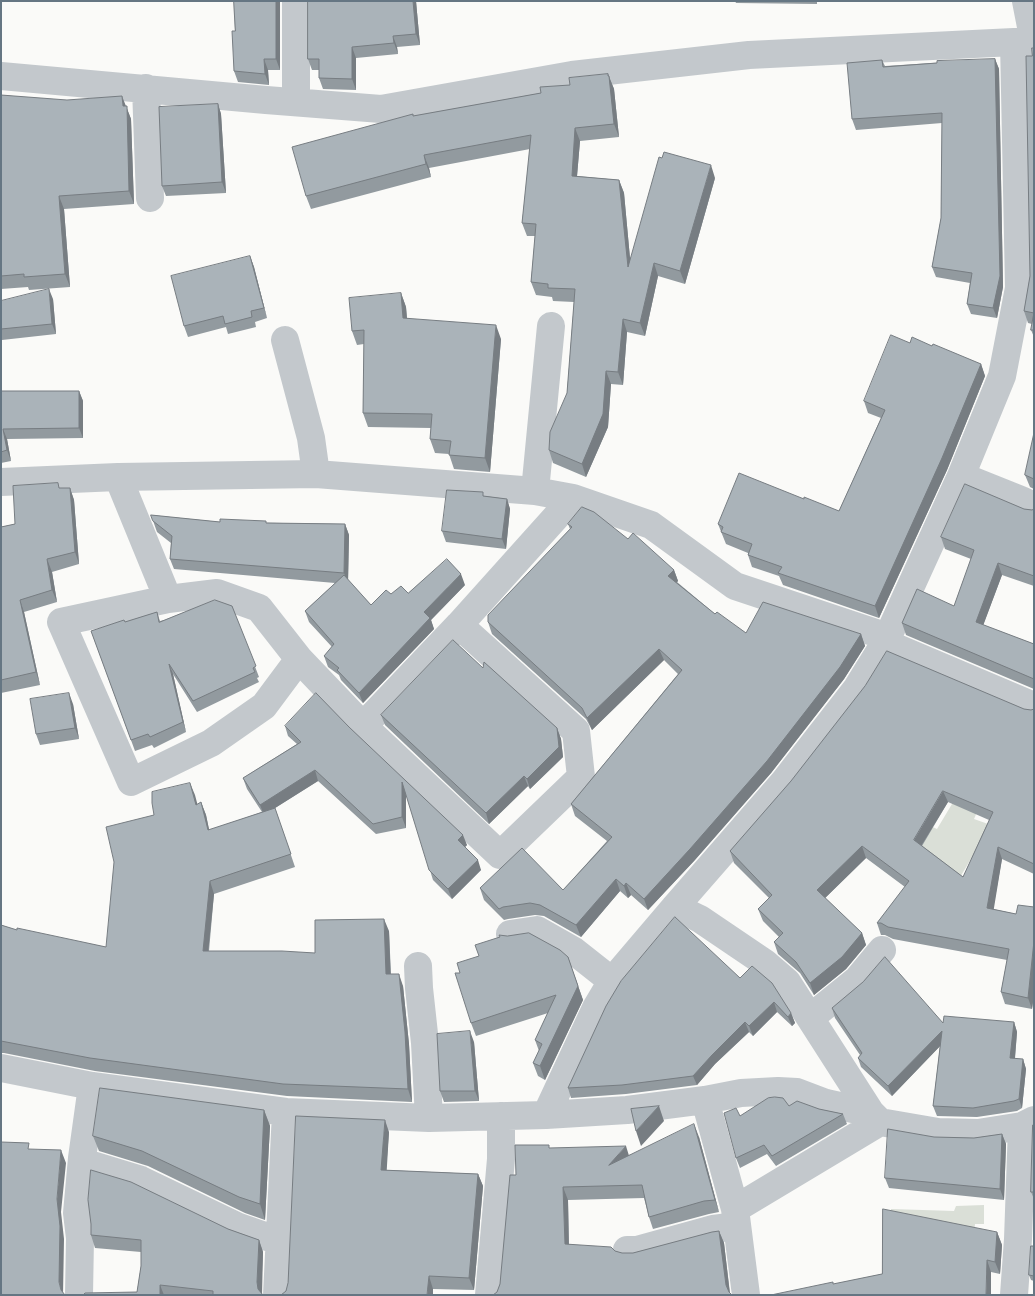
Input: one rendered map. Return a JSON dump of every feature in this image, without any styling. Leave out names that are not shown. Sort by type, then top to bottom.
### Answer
[{"type":"street","points":[[296,1],[296,102]]},
{"type":"street","points":[[1,76],[381,109],[572,76],[749,55],[1034,42],[1026,1]]},
{"type":"street","points":[[546,1115],[596,1008],[612,981],[783,783],[857,688],[885,643],[961,476],[1002,376],[1019,288],[1014,42]]},
{"type":"street","points":[[146,88],[150,198]]},
{"type":"street","points":[[535,491],[551,326]]},
{"type":"street","points":[[285,340],[312,438],[316,474]]},
{"type":"street","points":[[1,482],[118,477],[316,474],[535,491],[573,498],[651,525],[735,586],[876,633],[885,643],[1034,706]]},
{"type":"street","points":[[961,476],[1034,506]]},
{"type":"street","points":[[118,477],[168,599]]},
{"type":"street","points":[[363,726],[459,625],[573,498]]},
{"type":"street","points":[[299,659],[264,706],[211,743],[131,782],[61,622],[168,599],[217,593],[259,608],[299,659],[363,726],[500,855],[581,777],[576,731],[459,625]]},
{"type":"street","points":[[675,906],[700,920],[765,963],[787,982],[876,1117]]},
{"type":"street","points":[[510,934],[537,930],[574,951],[612,981]]},
{"type":"street","points":[[810,1018],[856,980],[882,950]]},
{"type":"street","points":[[418,966],[429,1118]]},
{"type":"street","points":[[1,1068],[92,1086],[286,1112],[429,1118],[546,1115],[627,1110],[705,1100],[740,1093],[778,1091],[797,1092],[826,1103],[938,1132],[978,1133],[1028,1123],[1014,1295]]},
{"type":"street","points":[[79,1295],[80,1238],[77,1213],[92,1086]]},
{"type":"street","points":[[705,1100],[736,1218],[746,1295]]},
{"type":"street","points":[[277,1295],[286,1112]]},
{"type":"street","points":[[489,1295],[501,1159],[501,1116]]},
{"type":"street","points":[[627,1250],[637,1250],[713,1229],[736,1218],[876,1117]]},
{"type":"street","points":[[82,1162],[141,1180],[239,1227],[280,1241]]},
{"type":"shaded area","points":[[958,794],[981,803],[974,819],[991,825],[959,879],[908,840],[922,822],[937,829]]},
{"type":"shaded area","points":[[984,1205],[984,1224],[975,1224],[973,1248],[890,1240],[891,1209],[954,1211],[956,1206]]},
{"type":"building","points":[[234,1],[276,1],[276,59],[264,59],[265,74],[234,71],[232,31],[235,31]]},
{"type":"building","points":[[308,1],[413,1],[416,34],[393,36],[394,43],[352,47],[352,79],[319,78],[319,59],[308,59]]},
{"type":"building","points":[[1032,48],[1034,48],[1034,313],[1024,311],[1030,276],[1026,56],[1032,56]]},
{"type":"building","points":[[995,59],[1000,276],[993,308],[967,304],[972,273],[932,267],[941,218],[942,113],[852,119],[847,63],[882,60],[883,67],[937,63],[937,61]]},
{"type":"building","points":[[608,74],[614,124],[575,128],[572,176],[619,180],[628,267],[659,157],[662,158],[664,152],[711,165],[680,271],[654,263],[640,323],[623,319],[618,372],[606,371],[603,414],[582,464],[549,450],[550,432],[567,393],[575,289],[548,288],[548,284],[531,282],[536,224],[522,223],[531,135],[424,155],[426,164],[306,196],[292,147],[413,114],[413,116],[541,93],[540,87],[570,85],[569,78]]},
{"type":"building","points":[[1,95],[67,100],[122,96],[123,106],[127,106],[129,191],[59,196],[65,274],[24,277],[24,274],[1,276]]},
{"type":"building","points":[[218,104],[222,182],[162,186],[159,107]]},
{"type":"building","points":[[250,256],[264,308],[251,311],[252,317],[225,324],[223,316],[184,326],[171,276]]},
{"type":"building","points":[[49,289],[52,324],[1,329],[1,301]]},
{"type":"building","points":[[401,293],[403,318],[496,325],[485,458],[449,455],[451,441],[430,439],[432,414],[363,413],[364,330],[352,331],[349,298]]},
{"type":"building","points":[[1034,313],[1034,330],[1031,330]]},
{"type":"building","points":[[891,335],[910,343],[912,337],[981,364],[942,458],[875,606],[778,573],[782,567],[748,555],[752,544],[721,532],[723,527],[718,524],[739,473],[839,511],[885,410],[864,401]]},
{"type":"building","points":[[1,391],[79,391],[79,428],[3,429],[7,450],[1,452]]},
{"type":"building","points":[[1034,433],[1034,479],[1025,475]]},
{"type":"building","points":[[58,483],[59,488],[70,488],[75,552],[47,559],[52,590],[20,600],[36,672],[1,680],[1,527],[15,524],[13,486]]},
{"type":"building","points":[[965,484],[1024,509],[1034,509],[1034,576],[998,563],[976,622],[1034,644],[1034,679],[902,623],[917,589],[954,606],[974,550],[941,537]]},
{"type":"building","points":[[447,490],[483,492],[483,496],[507,499],[502,539],[442,531]]},
{"type":"building","points":[[582,507],[594,512],[628,539],[633,533],[674,570],[668,576],[715,614],[717,612],[746,633],[763,602],[861,634],[840,667],[767,761],[644,899],[626,883],[624,886],[616,879],[576,925],[540,905],[530,903],[499,909],[480,888],[522,848],[563,890],[612,837],[571,804],[682,670],[659,649],[587,718],[582,708],[488,622],[488,615],[572,527],[568,524]]},
{"type":"building","points":[[151,515],[220,522],[220,519],[266,521],[266,523],[345,524],[344,573],[170,559],[172,536],[153,521]]},
{"type":"building","points":[[447,559],[461,574],[424,612],[430,618],[359,693],[337,670],[339,668],[324,656],[334,644],[305,611],[344,575],[371,605],[386,590],[391,594],[401,586],[408,593]]},
{"type":"building","points":[[215,600],[232,606],[256,666],[253,668],[255,672],[193,701],[169,664],[183,722],[150,737],[148,734],[131,740],[91,631],[157,612],[159,622]]},
{"type":"building","points":[[453,640],[483,668],[484,662],[557,728],[559,747],[527,779],[524,776],[486,813],[381,715]]},
{"type":"building","points":[[887,651],[1024,709],[1034,709],[1034,864],[998,847],[987,908],[1016,914],[1018,905],[1034,907],[1034,941],[1028,998],[1001,992],[1009,949],[888,927],[877,923],[909,881],[862,846],[817,890],[862,933],[842,957],[810,983],[796,962],[774,942],[783,933],[758,909],[772,895],[730,851],[791,781],[865,686]],"holes":[[[943,791],[993,812],[963,877],[914,840]]]},
{"type":"building","points":[[69,693],[75,728],[36,734],[30,699]]},
{"type":"building","points":[[316,693],[349,727],[463,835],[458,840],[478,860],[448,889],[429,870],[402,782],[402,817],[373,824],[315,770],[260,805],[243,778],[301,742],[285,726]]},
{"type":"building","points":[[190,783],[196,805],[201,802],[208,830],[275,808],[291,854],[210,881],[203,951],[315,953],[315,920],[384,919],[386,974],[399,974],[408,1089],[283,1084],[90,1058],[1,1041],[1,925],[17,930],[17,928],[106,947],[114,862],[106,827],[154,815],[152,792]]},
{"type":"building","points":[[675,917],[740,978],[752,966],[772,983],[791,1013],[788,1017],[774,1002],[749,1026],[745,1022],[693,1076],[622,1085],[568,1088],[606,1006],[621,981]]},
{"type":"building","points":[[529,933],[560,950],[568,957],[578,986],[540,1066],[533,1063],[542,1044],[535,1040],[556,995],[471,1023],[455,973],[460,973],[457,963],[479,956],[475,945],[500,937],[499,935],[507,936]]},
{"type":"building","points":[[885,957],[943,1023],[944,1016],[1014,1022],[1010,1058],[1023,1059],[1019,1099],[973,1108],[933,1106],[942,1031],[888,1086],[858,1058],[862,1053],[832,1008],[863,982]]},
{"type":"building","points":[[470,1031],[475,1091],[440,1091],[437,1034]]},
{"type":"building","points":[[100,1088],[264,1110],[260,1204],[239,1197],[142,1151],[93,1136]]},
{"type":"building","points":[[768,1098],[783,1098],[789,1106],[797,1101],[819,1109],[843,1114],[772,1156],[764,1145],[736,1158],[724,1113],[736,1108],[740,1116]]},
{"type":"building","points":[[659,1106],[636,1131],[631,1109]]},
{"type":"building","points":[[296,1116],[385,1120],[381,1170],[478,1174],[469,1278],[429,1276],[427,1295],[281,1295],[286,1291],[288,1283]]},
{"type":"building","points":[[694,1124],[715,1200],[704,1201],[649,1217],[642,1185],[563,1187],[565,1244],[611,1247],[615,1251],[622,1253],[633,1253],[719,1231],[726,1285],[732,1295],[493,1295],[497,1292],[500,1284],[510,1175],[516,1175],[515,1145],[549,1145],[549,1148],[626,1146],[609,1165]]},
{"type":"building","points":[[1033,1125],[1034,1192],[1031,1192]]},
{"type":"building","points":[[888,1129],[934,1137],[974,1138],[1002,1134],[1000,1189],[885,1178]]},
{"type":"building","points":[[1,1142],[29,1143],[28,1149],[61,1150],[57,1199],[60,1226],[59,1282],[61,1290],[65,1295],[1,1295]]},
{"type":"building","points":[[91,1170],[131,1182],[228,1229],[259,1240],[257,1282],[258,1289],[263,1295],[213,1295],[213,1291],[160,1285],[160,1295],[83,1295],[85,1293],[137,1292],[141,1266],[141,1240],[91,1235],[88,1200]]},
{"type":"building","points":[[883,1209],[997,1232],[995,1262],[987,1260],[986,1295],[771,1295],[882,1274]]},
{"type":"building","points":[[1031,1246],[1034,1246],[1034,1276],[1029,1275]]}]
